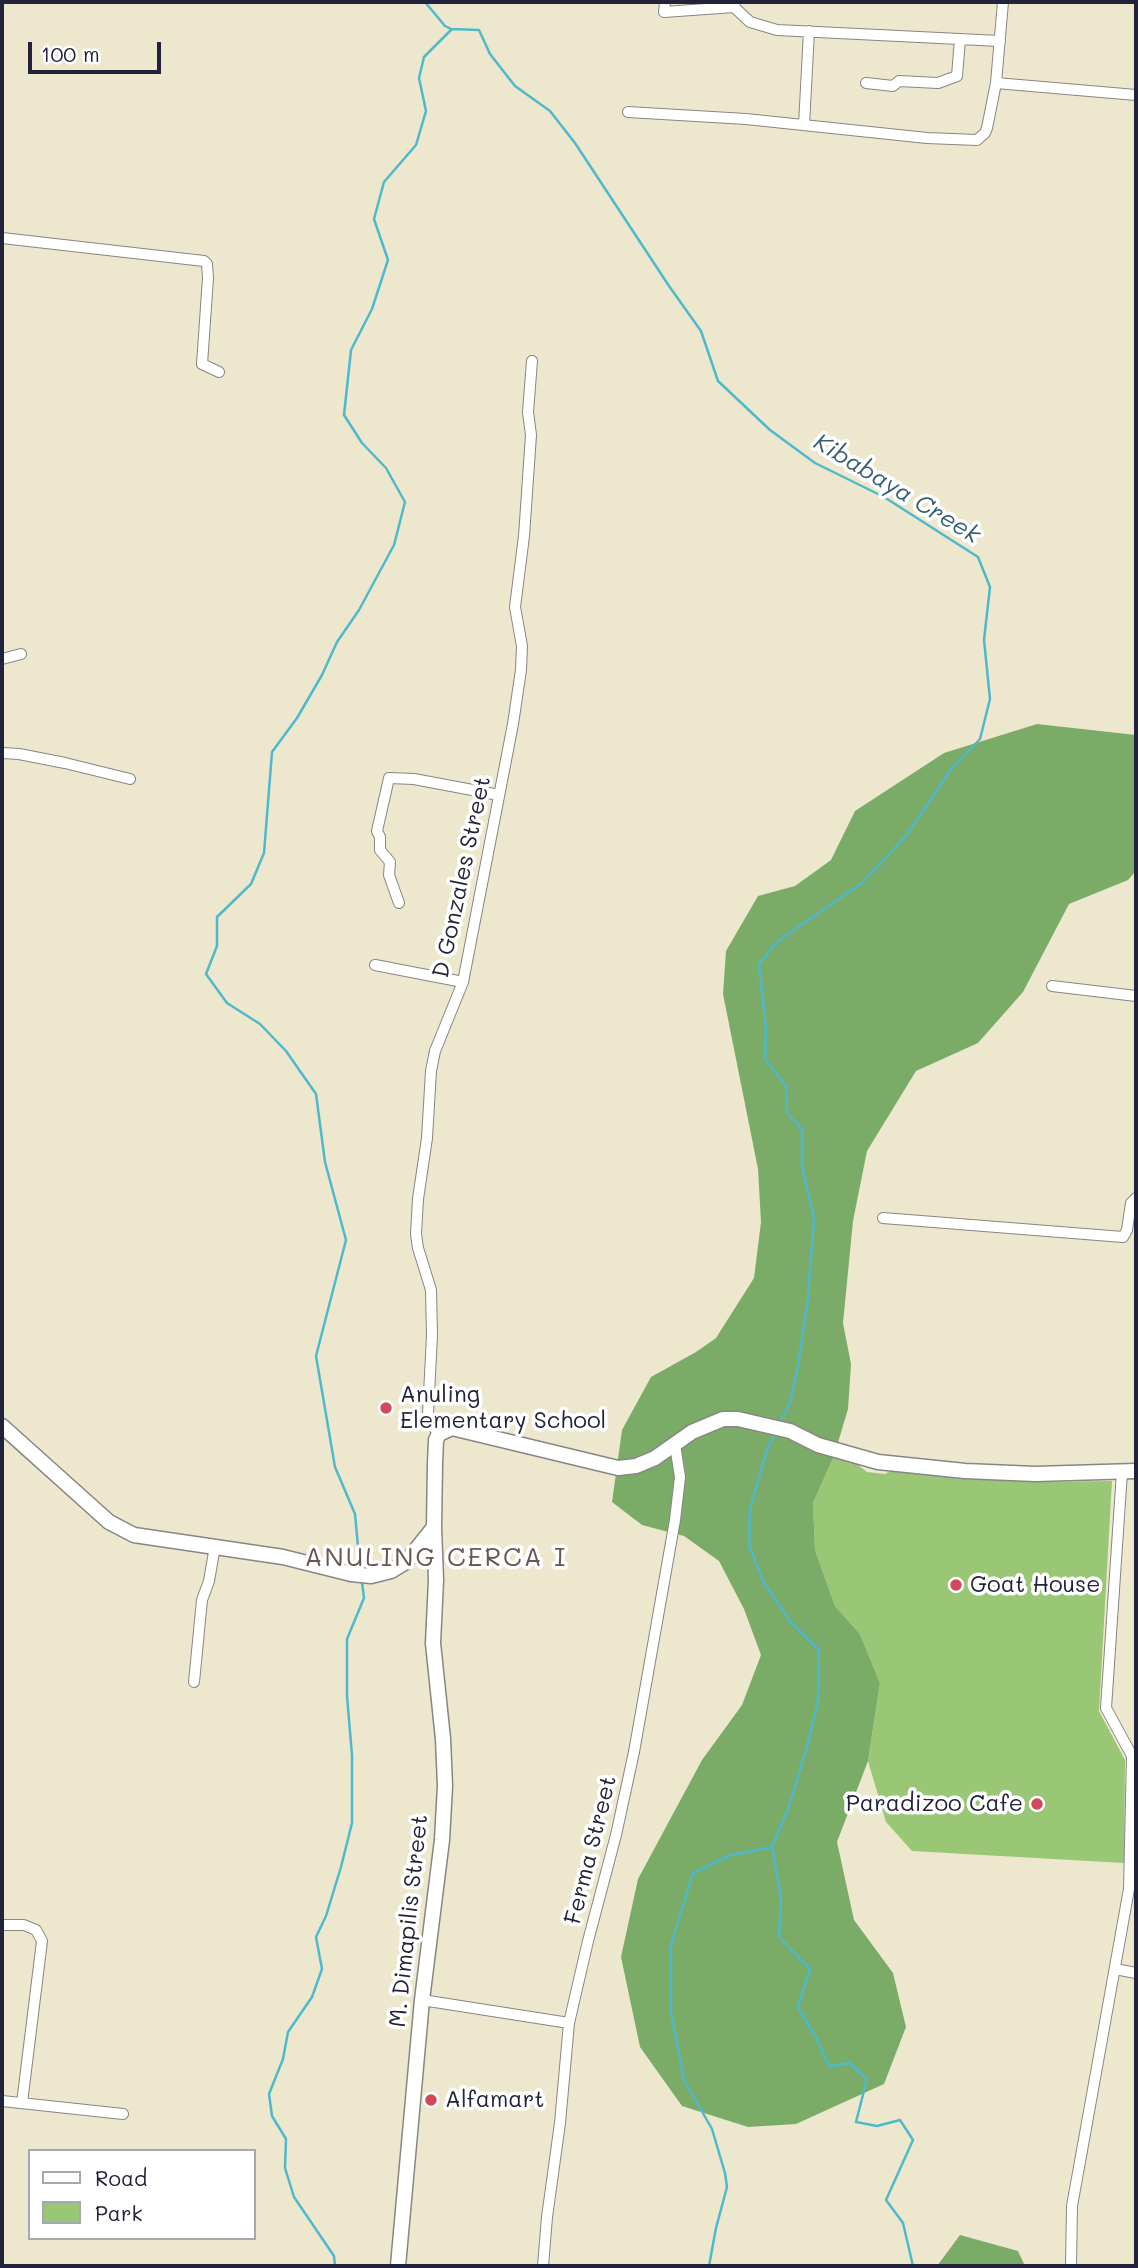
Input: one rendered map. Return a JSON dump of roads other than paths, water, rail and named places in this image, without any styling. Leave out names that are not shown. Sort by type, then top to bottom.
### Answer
[{"type":"main road","points":[[439,1434],[452,1428],[618,1468],[636,1466],[655,1458],[692,1432],[723,1419],[738,1419],[790,1431],[818,1445],[878,1462],[965,1471],[1035,1474],[1129,1471]]},
{"type":"main road","points":[[2,1426],[109,1522],[134,1535],[283,1557],[351,1574],[371,1576],[391,1571],[407,1562],[434,1527]]},
{"type":"main road","name":"M. Dimapilis Street","points":[[398,2266],[422,2000],[442,1840],[443,1739],[433,1643],[436,1580],[435,1451],[439,1434]]},
{"type":"main road","points":[[407,1562],[426,1566],[436,1580]]},
{"type":"street","points":[[664,2],[664,12],[735,4],[751,22],[777,30],[1000,41]]},
{"type":"street","points":[[628,112],[746,119],[927,138],[977,140],[987,128],[996,83],[1003,2]]},
{"type":"street","points":[[804,125],[809,31]]},
{"type":"street","points":[[866,83],[893,86],[899,80],[938,83],[957,76],[960,39]]},
{"type":"street","points":[[996,83],[1136,95]]},
{"type":"street","points":[[2,238],[204,261],[207,264],[208,278],[202,364],[219,372]]},
{"type":"street","name":"D Gonzales Street","points":[[439,1434],[430,1423],[428,1414],[432,1335],[430,1290],[416,1234],[418,1199],[427,1139],[431,1071],[435,1051],[463,982],[521,670],[522,646],[515,607],[524,536],[531,435],[528,412],[532,361]]},
{"type":"street","points":[[2,659],[21,654]]},
{"type":"street","points":[[2,753],[65,763],[130,779]]},
{"type":"street","points":[[399,903],[388,874],[390,862],[380,850],[377,831],[389,778],[414,779],[499,794]]},
{"type":"street","points":[[375,965],[463,982]]},
{"type":"street","points":[[1052,986],[1136,996]]},
{"type":"street","points":[[883,1218],[1123,1237],[1128,1230],[1131,1203],[1136,1198]]},
{"type":"street","name":"Ferma Street","points":[[543,2266],[569,2022],[634,1752],[675,1520],[680,1477],[675,1445]]},
{"type":"street","points":[[1071,2266],[1072,2206],[1129,1889],[1132,1756],[1106,1709],[1129,1471]]},
{"type":"street","points":[[194,1682],[202,1600],[209,1581],[215,1546]]},
{"type":"street","points":[[2,1925],[24,1925],[36,1930],[42,1941],[22,2103]]},
{"type":"street","points":[[1115,1969],[1136,1973]]},
{"type":"street","points":[[422,2000],[569,2022]]},
{"type":"street","points":[[2,2101],[123,2114]]},
{"type":"waterway","name":"Kibabaya Creek","points":[[425,2],[445,26],[451,29],[479,30],[490,54],[515,86],[550,111],[575,143],[701,331],[718,381],[770,430],[815,463],[884,497],[978,557],[990,587],[984,640],[990,699],[980,739],[952,768],[906,836],[862,883],[778,941],[759,964],[766,1029],[765,1059],[786,1086],[787,1113],[802,1129],[802,1166],[814,1218],[808,1298],[798,1366],[790,1403],[779,1424]]},
{"type":"waterway","points":[[360,1568],[355,1514],[335,1467],[316,1356],[346,1240],[325,1162],[316,1094],[286,1051],[260,1024],[227,1003],[206,974],[217,946],[217,917],[251,884],[264,853],[272,752],[297,718],[337,642],[359,610],[394,545],[405,502],[386,468],[362,443],[344,415],[351,350],[372,309],[388,260],[374,219],[384,182],[416,145],[426,111],[419,78],[424,57],[451,30]]},
{"type":"waterway","name":"Kibabaya Creek","points":[[775,1433],[767,1450],[750,1509],[749,1545],[764,1583],[789,1620],[819,1650],[818,1701],[788,1809],[772,1847],[781,1898],[779,1937],[810,1969],[798,2007],[829,2066],[850,2063],[867,2079],[856,2122],[877,2126],[900,2120],[913,2140],[886,2200],[903,2223],[913,2266]]},
{"type":"waterway","points":[[335,2266],[334,2256],[294,2197],[285,2168],[286,2139],[272,2116],[269,2094],[283,2059],[288,2032],[312,1997],[322,1969],[316,1937],[326,1916],[352,1823],[347,1639],[364,1598],[362,1582]]},
{"type":"waterway","name":"Kibabaya Creek","points":[[709,2266],[727,2187],[712,2129],[684,2080],[671,2012],[671,1945],[693,1873],[731,1855],[772,1847]]},
{"type":"place","name":"Anuling Elementary School","points":[[386,1408]]},
{"type":"place","name":"Goat House","points":[[956,1585]]},
{"type":"place","name":"Paradizoo Cafe","points":[[1037,1804]]},
{"type":"place","name":"Alfamart","points":[[431,2100]]},
{"type":"district","name":"ANULING CERCA I","points":[[436,1558]]}]
